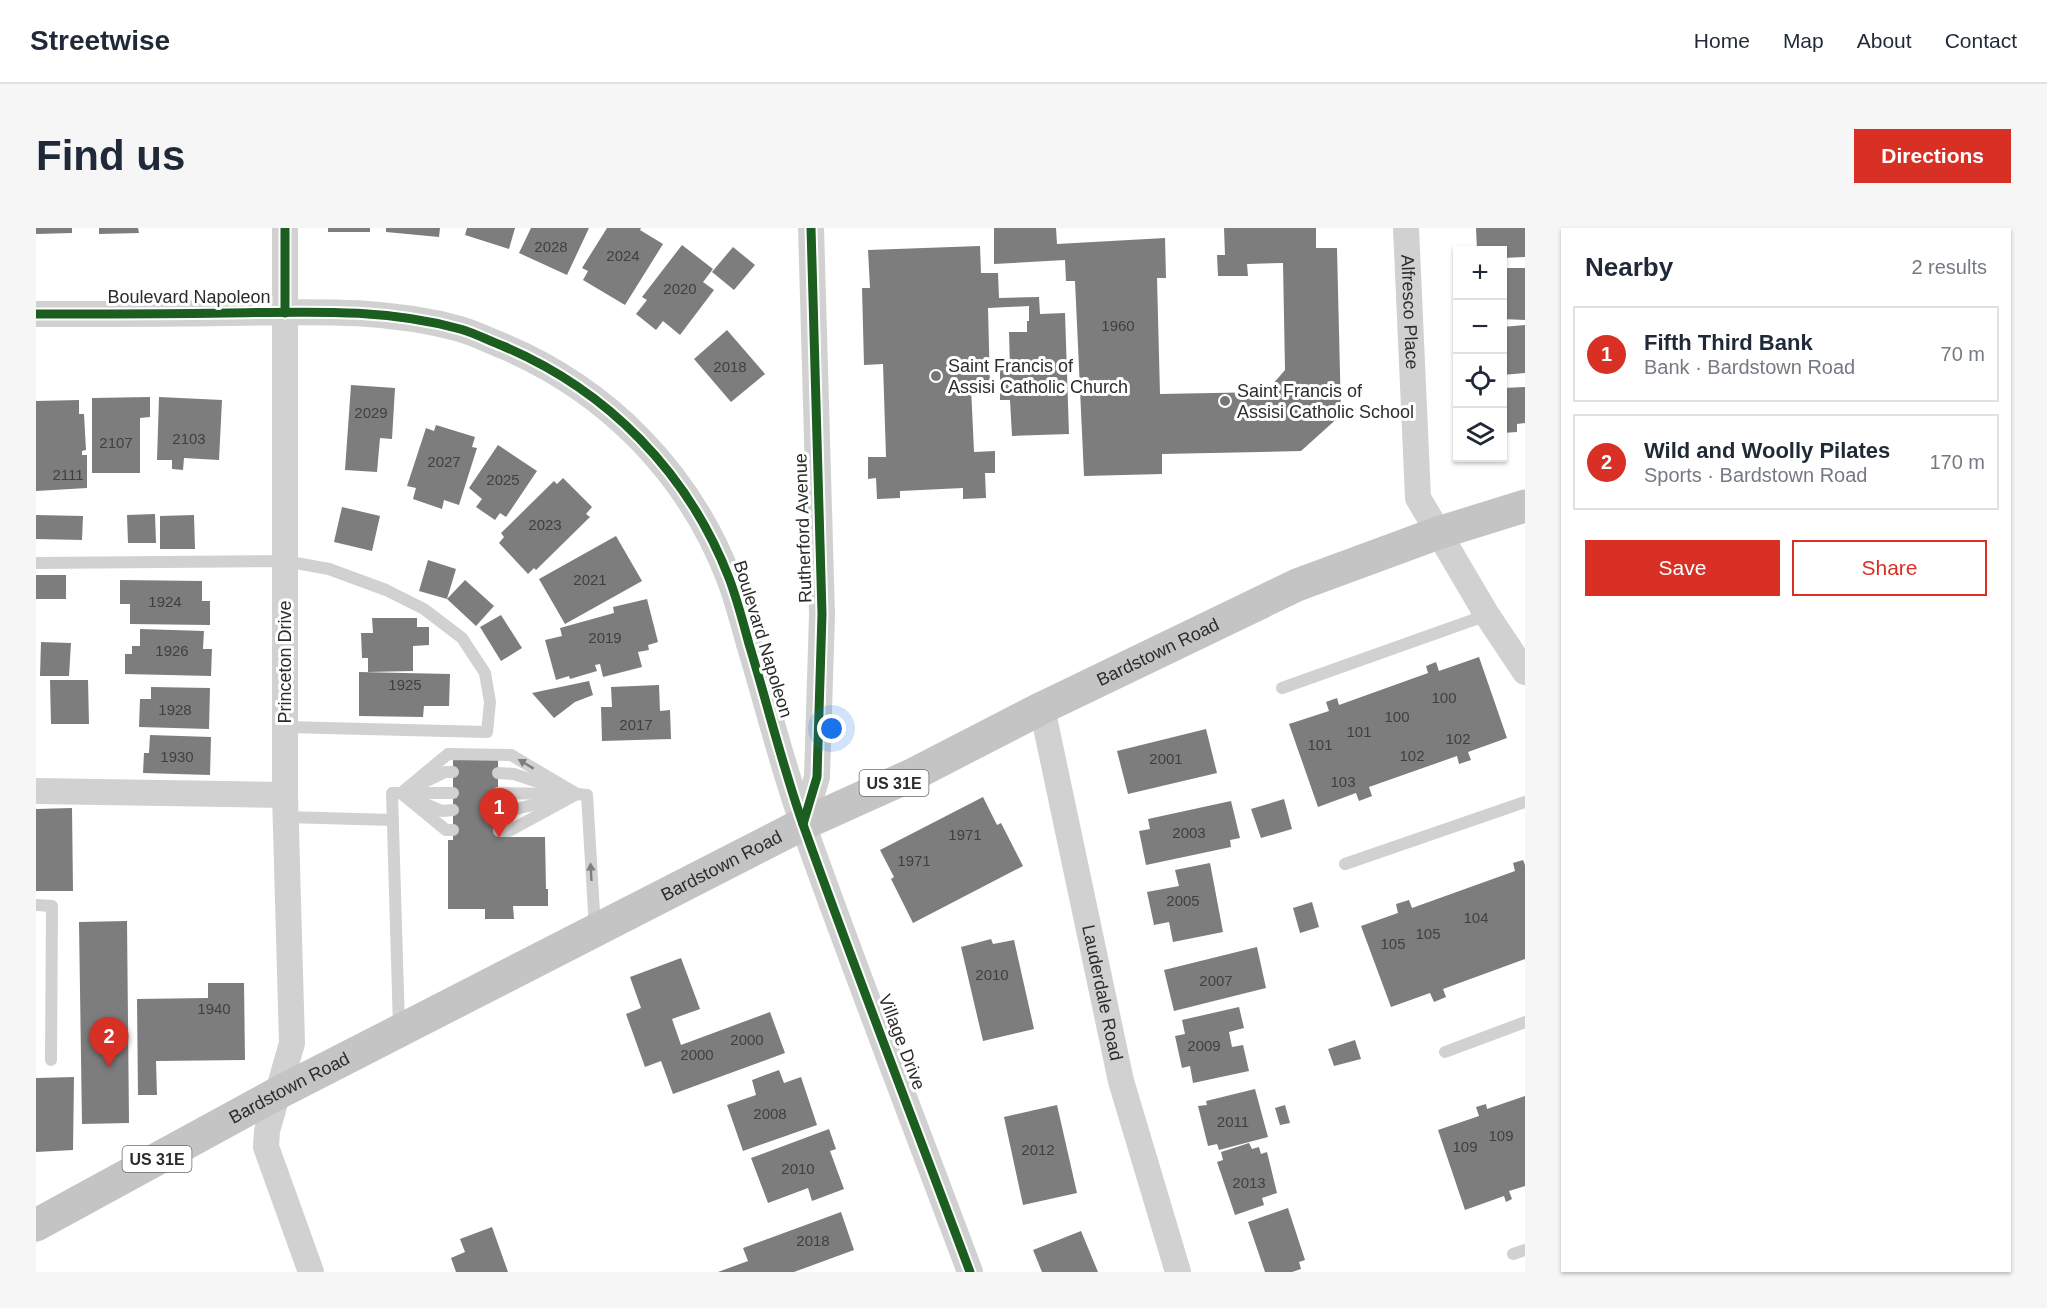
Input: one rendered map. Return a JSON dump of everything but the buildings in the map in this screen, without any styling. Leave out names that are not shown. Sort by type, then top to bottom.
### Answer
[{"type":"main road","name":"Bardstown Road","points":[[36,1225],[278,1094],[595,930],[803,824],[914,774],[1042,708],[1297,585],[1438,534],[1525,506]]},
{"type":"street","name":"Princeton Drive","points":[[285,228],[285,806],[292,1043],[267,1131],[266,1147],[311,1272]]},
{"type":"street","name":"Rutherford Avenue","points":[[803,824],[817,777],[822,614],[811,228]]},
{"type":"street","name":"Alfresco Place","points":[[1406,228],[1418,498],[1487,615],[1525,672]]},
{"type":"street","name":"Boulevard Napoleon","points":[[36,314],[327,311],[378,313],[425,320],[465,331],[532,358],[580,386],[629,427],[653,453],[680,487],[703,522],[718,551],[730,581],[803,824]]},
{"type":"street","name":"Lauderdale Road","points":[[1042,708],[1121,1081],[1178,1272]]},
{"type":"street","points":[[36,791],[285,806]]},
{"type":"street","name":"Village Drive","points":[[803,824],[970,1272]]},
{"type":"lane","points":[[36,563],[285,561],[329,569],[386,590],[424,609],[462,638],[484,673],[490,702],[487,732],[285,727]]},
{"type":"lane","points":[[1282,688],[1487,615]]},
{"type":"lane","points":[[400,1031],[393,820],[396,793],[448,754],[511,755],[577,794]]},
{"type":"lane","points":[[396,793],[445,772],[453,772]]},
{"type":"lane","points":[[498,773],[514,774],[577,794]]},
{"type":"lane","points":[[396,793],[453,793]]},
{"type":"lane","points":[[396,793],[442,811],[453,810]]},
{"type":"lane","points":[[396,793],[446,830],[453,830]]},
{"type":"lane","points":[[498,793],[587,795],[595,930]]},
{"type":"lane","points":[[498,810],[508,811],[577,794]]},
{"type":"lane","points":[[499,831],[509,831],[577,794]]},
{"type":"lane","points":[[1345,864],[1525,802]]},
{"type":"lane","points":[[285,806],[393,820]]},
{"type":"lane","points":[[36,905],[52,906],[51,1060]]},
{"type":"lane","points":[[1445,1052],[1525,1022]]},
{"type":"cycle path","points":[[285,228],[285,313]]},
{"type":"cycle path","points":[[803,824],[817,777],[822,614],[811,228]]},
{"type":"cycle path","points":[[36,314],[317,312],[374,314],[431,322],[471,333],[541,364],[576,386],[640,439],[691,503],[712,539],[729,578],[797,807],[970,1272]]},
{"type":"place","name":"Saint Francis of Assisi Catholic Church","points":[[936,376]]},
{"type":"place","name":"Saint Francis of Assisi Catholic School","points":[[1225,401]]},
{"type":"place","name":"Fifth Third Bank","points":[[499,838]]},
{"type":"place","name":"Wild and Woolly Pilates","points":[[109,1067]]}]
